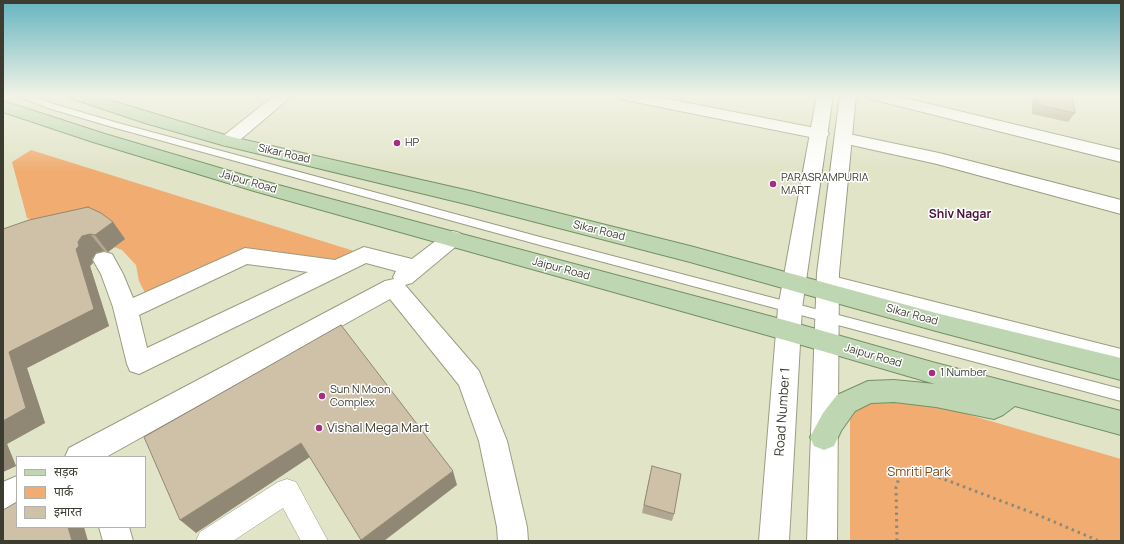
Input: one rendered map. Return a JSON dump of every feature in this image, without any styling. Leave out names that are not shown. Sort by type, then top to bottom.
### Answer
[{"type":"main road","name":"Jaipur Road","points":[[46,120],[99,138],[247,182],[453,238],[789,319],[826,330],[1011,394],[1121,423]]},
{"type":"main road","name":"Sikar Road","points":[[156,120],[228,141],[470,198],[690,254],[794,283],[828,287],[936,322],[1121,369]]},
{"type":"main road","points":[[824,437],[832,422],[846,403],[868,392],[894,391],[936,396],[994,407],[1011,394]]},
{"type":"street","points":[[228,141],[254,120]]},
{"type":"street","points":[[752,120],[820,134]]},
{"type":"street","name":"Road Number 1","points":[[774,541],[789,319],[822,120]]},
{"type":"street","points":[[822,541],[828,287],[833,218],[846,120]]},
{"type":"street","points":[[976,120],[1121,156]]},
{"type":"street","points":[[844,138],[939,159],[1121,207]]},
{"type":"street","points":[[86,455],[393,287],[453,238]]},
{"type":"street","points":[[104,260],[112,274],[126,311],[139,364],[364,255],[415,268]]},
{"type":"street","points":[[126,311],[245,256],[336,268]]},
{"type":"street","points":[[393,287],[470,379],[493,440],[507,536]]},
{"type":"street","points":[[828,287],[1121,359]]},
{"type":"street","points":[[3,497],[16,490]]},
{"type":"street","points":[[209,541],[287,491],[315,541]]},
{"type":"street","points":[[114,528],[118,541]]},
{"type":"lane","points":[[99,120],[789,319]]},
{"type":"lane","points":[[826,330],[1121,395]]},
{"type":"path","points":[[897,541],[896,487],[902,469],[910,469],[941,478],[1038,515],[1099,541]]},
{"type":"green space","points":[[31,150],[354,251],[339,260],[244,251],[147,297],[139,281],[136,265],[122,250],[77,233],[27,218],[12,162]]},
{"type":"green space","name":"Smriti Park","points":[[864,399],[932,404],[1121,459],[1121,541],[850,541],[850,409]]},
{"type":"building","points":[[88,207],[101,213],[113,222],[95,235],[90,234],[82,236],[78,242],[79,246],[76,249],[94,309],[9,352],[26,408],[3,421],[3,229],[29,220]]},
{"type":"building","name":"Sun N Moon Complex","points":[[341,325],[453,471],[361,540],[301,443],[180,520],[144,437]]},
{"type":"building","points":[[652,466],[681,474],[674,514],[644,505]]},
{"type":"building","points":[[16,503],[16,528],[68,528],[72,541],[3,541],[3,510]]},
{"type":"place","name":"HP","points":[[397,143]]},
{"type":"place","name":"PARASRAMPURIA MART","points":[[773,184]]},
{"type":"place","name":"1 Number","points":[[932,373]]},
{"type":"place","name":"Sun N Moon Complex","points":[[322,396]]},
{"type":"place","name":"Vishal Mega Mart","points":[[319,428]]},
{"type":"district","name":"Shiv Nagar","points":[[960,215]]}]
